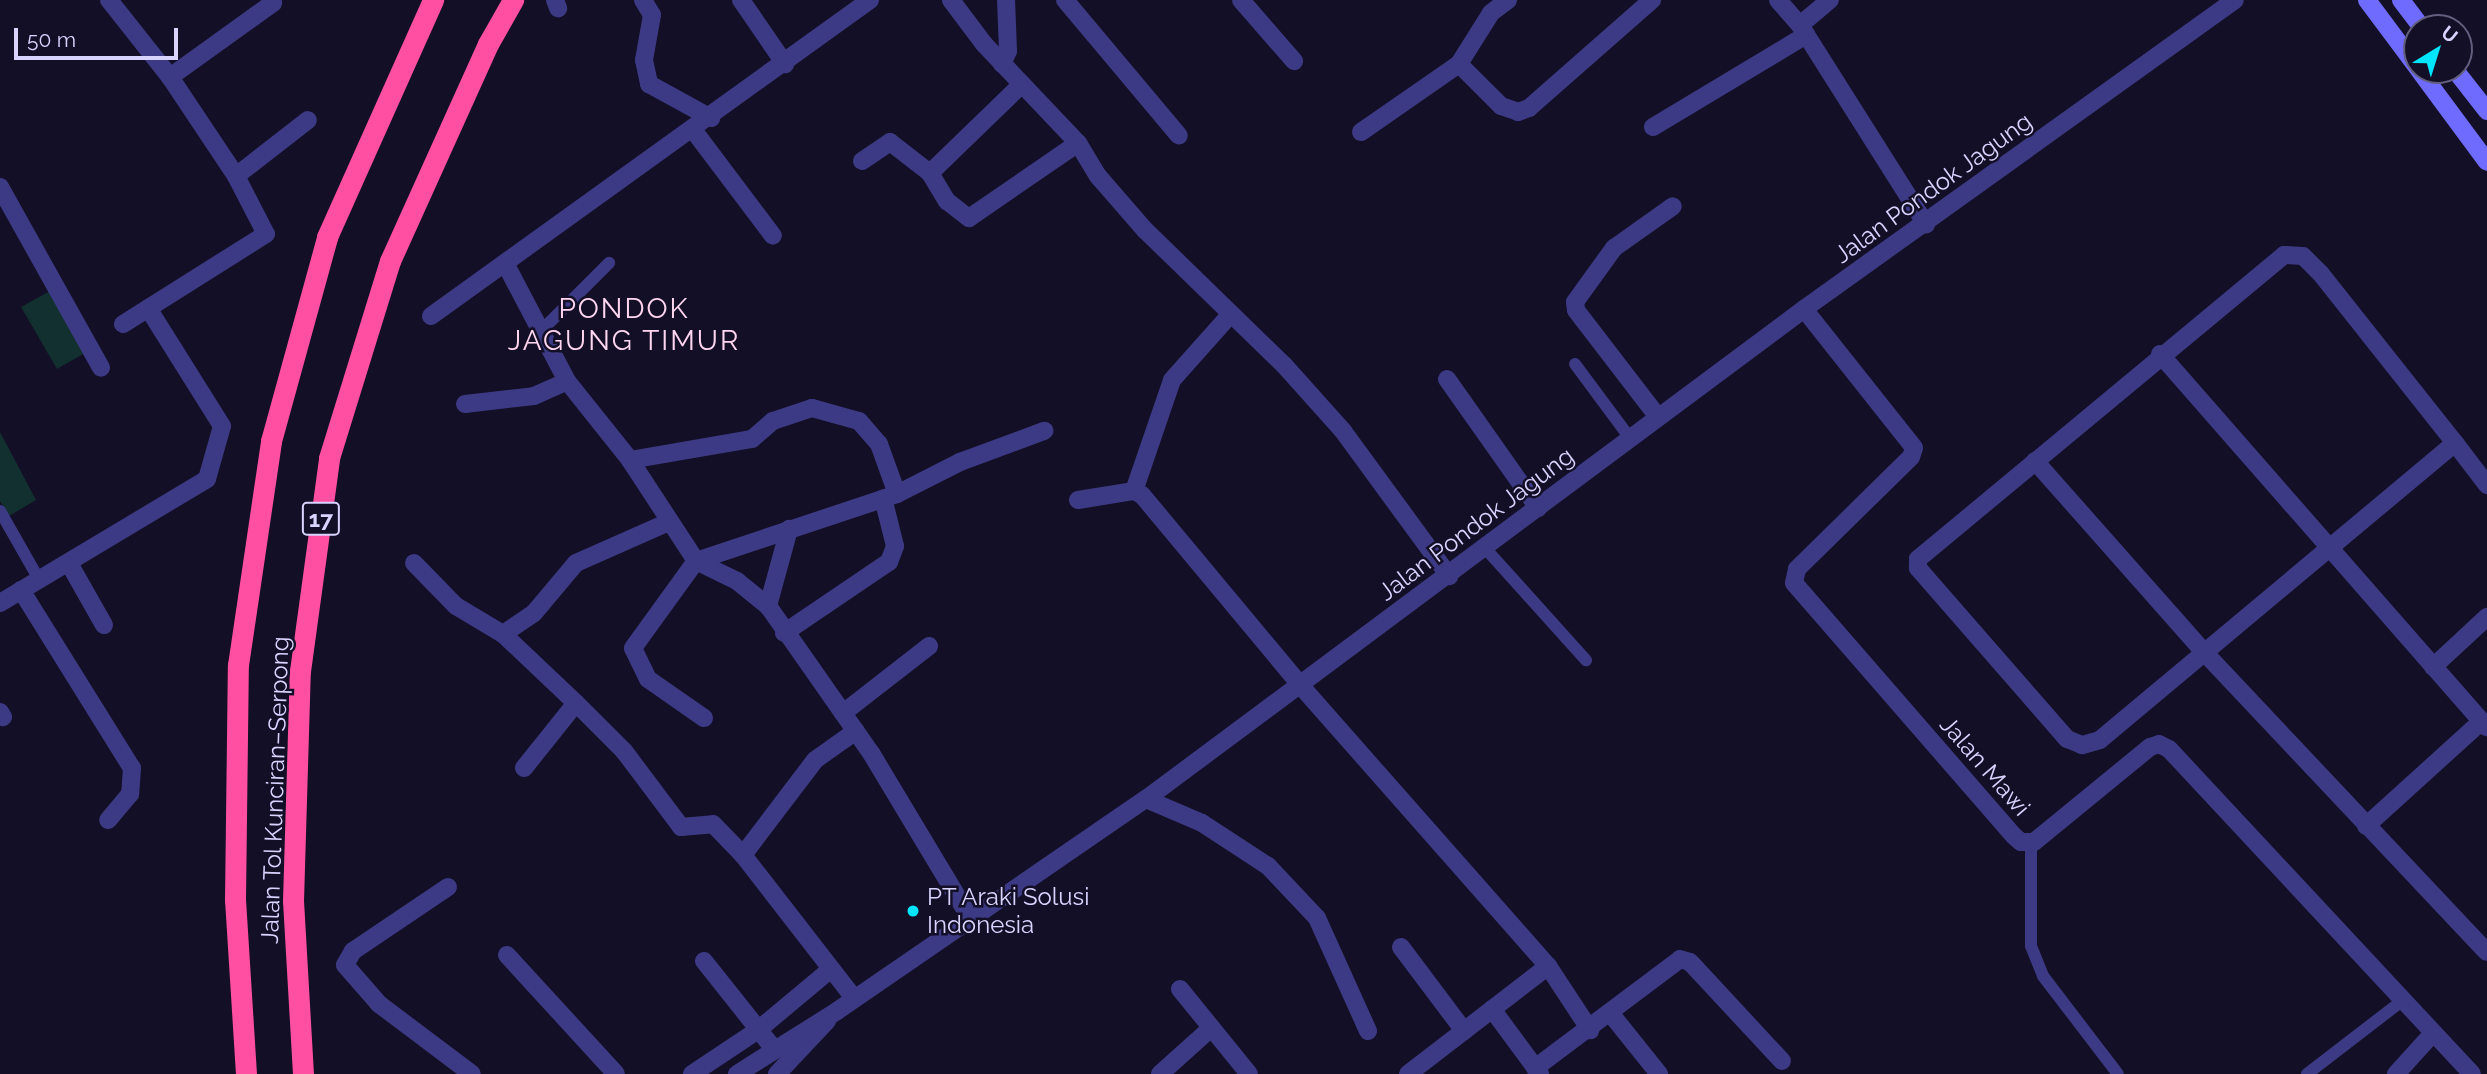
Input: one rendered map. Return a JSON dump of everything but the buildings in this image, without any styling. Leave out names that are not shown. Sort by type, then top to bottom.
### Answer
[{"type":"highway","name":"Jalan Tol Kunciran–Serpong","points":[[246,1074],[235,900],[238,666],[271,441],[327,237],[433,0]]},
{"type":"highway","name":"Jalan Tol Kunciran–Serpong","points":[[303,1074],[293,901],[300,671],[330,458],[390,261],[488,44],[513,0]]},
{"type":"main road","points":[[2367,0],[2403,49]]},
{"type":"main road","points":[[2429,84],[2487,162]]},
{"type":"main road","points":[[2466,84],[2487,111]]},
{"type":"street","points":[[109,0],[170,77],[236,176],[266,234],[123,324]]},
{"type":"street","points":[[643,0],[652,15],[644,60],[649,84],[711,118]]},
{"type":"street","points":[[741,0],[785,64]]},
{"type":"street","points":[[430,316],[694,131],[870,0]]},
{"type":"street","points":[[951,0],[1002,64],[1078,143],[1098,176],[1145,230],[1284,365],[1343,431],[1448,576]]},
{"type":"street","points":[[1002,64],[1008,51],[1006,0]]},
{"type":"street","points":[[1065,0],[1179,136]]},
{"type":"street","points":[[1241,0],[1294,61]]},
{"type":"street","points":[[1361,132],[1459,64],[1491,13],[1508,0]]},
{"type":"street","points":[[1459,64],[1501,106],[1518,112],[1529,108],[1652,0]]},
{"type":"street","points":[[1778,0],[1803,30],[1926,224]]},
{"type":"street","points":[[1653,127],[1803,30],[1830,0]]},
{"type":"street","name":"Jalan Pondok Jagung","points":[[737,1074],[837,1011],[1146,799],[1804,309],[2235,0]]},
{"type":"street","points":[[170,77],[273,3]]},
{"type":"street","points":[[930,173],[1021,84]]},
{"type":"street","points":[[236,176],[308,120]]},
{"type":"street","points":[[694,131],[773,236]]},
{"type":"street","points":[[862,161],[890,142],[930,173],[947,201],[969,218],[1078,143]]},
{"type":"street","points":[[0,187],[101,368]]},
{"type":"street","points":[[1658,417],[1576,310],[1575,302],[1614,248],[1673,206]]},
{"type":"street","points":[[2455,443],[2100,740],[2082,745],[2067,739],[1918,568],[1917,559],[2284,255],[2295,254],[2321,274],[2455,443],[2487,485]]},
{"type":"street","points":[[505,263],[567,381],[631,460],[696,561],[737,581],[768,606],[784,633],[856,732],[970,918]]},
{"type":"street","points":[[0,603],[70,565],[206,479],[222,426],[148,308]]},
{"type":"street","name":"Jalan Mawi","points":[[1804,309],[1913,448],[1911,457],[1797,569],[1794,583],[2014,836],[2031,843],[2159,744],[2169,749],[2472,1074]]},
{"type":"street","points":[[1134,491],[1172,380],[1230,315]]},
{"type":"street","points":[[2160,355],[2327,550],[2484,724],[2366,826]]},
{"type":"street","points":[[1447,379],[1538,508]]},
{"type":"street","points":[[465,404],[534,396],[567,381]]},
{"type":"street","points":[[631,460],[752,439],[772,421],[796,409],[812,408],[859,421],[879,444],[890,496],[895,547],[889,562],[784,633]]},
{"type":"street","points":[[704,718],[648,679],[633,648],[696,561],[890,496],[960,462],[1044,431]]},
{"type":"street","points":[[2035,461],[2204,652],[2487,953]]},
{"type":"street","points":[[1078,500],[1134,491],[1142,495],[1301,686],[1548,966],[1590,1030]]},
{"type":"street","points":[[503,634],[534,613],[576,563],[669,522]]},
{"type":"street","points":[[768,606],[789,529]]},
{"type":"street","points":[[414,563],[456,606],[503,634],[576,703],[624,751],[681,827],[713,824],[743,855],[854,998]]},
{"type":"street","points":[[70,565],[104,625]]},
{"type":"street","points":[[21,590],[132,768],[130,794],[108,820]]},
{"type":"street","points":[[2434,667],[2487,617]]},
{"type":"street","points":[[843,713],[929,646]]},
{"type":"street","points":[[524,768],[576,703]]},
{"type":"street","points":[[743,855],[814,760],[856,732]]},
{"type":"street","points":[[1146,799],[1202,823],[1276,875],[1317,918],[1368,1031]]},
{"type":"street","points":[[449,887],[353,951],[345,965],[379,1004],[472,1074]]},
{"type":"street","points":[[1401,947],[1464,1031]]},
{"type":"street","points":[[507,955],[616,1074]]},
{"type":"street","points":[[1493,1009],[1538,1071],[1680,959],[1690,962],[1782,1061]]},
{"type":"street","points":[[704,961],[758,1030],[768,1053]]},
{"type":"street","points":[[1408,1074],[1548,966]]},
{"type":"street","points":[[692,1074],[758,1030],[831,969]]},
{"type":"street","points":[[1180,989],[1249,1074]]},
{"type":"street","points":[[774,1074],[837,1011]]},
{"type":"street","points":[[1611,1014],[1659,1074]]},
{"type":"street","points":[[1160,1074],[1211,1028]]},
{"type":"street","points":[[2396,1074],[2433,1033]]},
{"type":"lane","points":[[542,330],[609,263]]},
{"type":"lane","points":[[1575,364],[1630,438]]},
{"type":"lane","points":[[0,511],[40,581]]},
{"type":"lane","points":[[1486,548],[1586,660]]},
{"type":"lane","points":[[2031,843],[2031,946],[2043,976],[2118,1074]]},
{"type":"lane","points":[[2307,1074],[2403,1000]]},
{"type":"lane","points":[[768,1053],[774,1074]]},
{"type":"green space","points":[[50,291],[85,353],[57,369],[21,307]]},
{"type":"green space","points":[[0,432],[36,500],[9,516],[0,501]]},
{"type":"place","name":"PT Araki Solusi Indonesia","points":[[913,911]]},
{"type":"district","name":"PONDOK JAGUNG TIMUR","points":[[624,325]]}]
